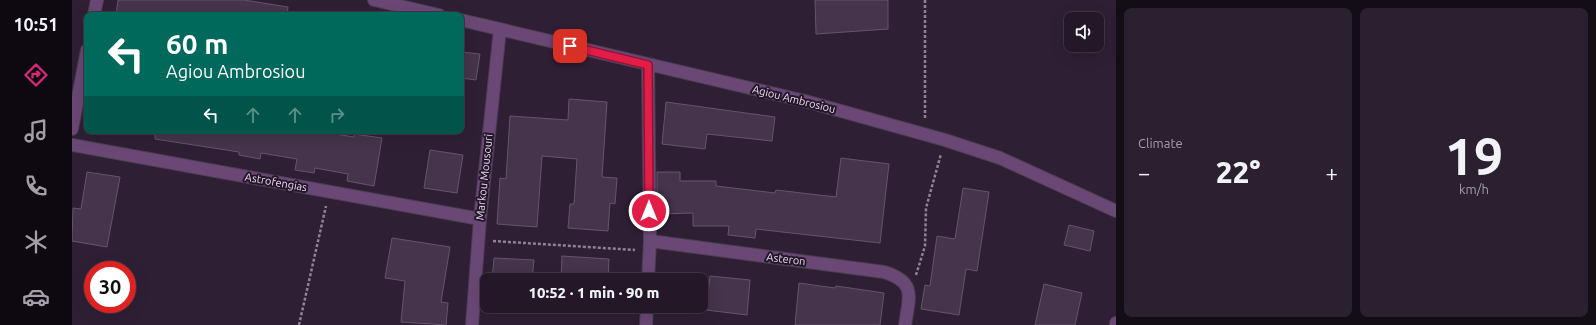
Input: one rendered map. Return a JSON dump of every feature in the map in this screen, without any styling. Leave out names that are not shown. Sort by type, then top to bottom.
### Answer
[{"type":"street","points":[[95,12],[97,0]]},
{"type":"street","points":[[374,0],[426,12]]},
{"type":"street","name":"Agiou Ambrosiou","points":[[464,21],[805,101],[925,134],[1000,158],[1116,211]]},
{"type":"street","name":"Markou Mousouri","points":[[472,325],[478,240],[500,29]]},
{"type":"street","points":[[648,65],[648,273]]},
{"type":"street","points":[[72,129],[84,66]]},
{"type":"street","name":"Astrofengias","points":[[72,145],[480,219]]},
{"type":"street","name":"Asteron","points":[[649,246],[884,272],[897,276],[907,284],[909,297]]},
{"type":"street","points":[[905,325],[909,297]]},
{"type":"street","points":[[646,325],[647,313]]},
{"type":"path","points":[[924,0],[925,134]]},
{"type":"path","points":[[909,297],[925,246],[926,208],[945,140]]},
{"type":"path","points":[[299,325],[329,192]]},
{"type":"path","points":[[478,240],[649,246]]},
{"type":"building","points":[[118,0],[244,0],[288,7],[287,12],[116,12]]},
{"type":"building","points":[[815,0],[888,0],[888,29],[816,34]]},
{"type":"building","points":[[464,52],[480,54],[476,80],[464,78]]},
{"type":"building","points":[[569,99],[607,102],[602,177],[617,178],[615,204],[610,203],[608,231],[568,228],[570,204],[574,204],[577,159],[542,156],[537,227],[497,224],[500,178],[506,179],[510,116],[568,120]]},
{"type":"building","points":[[666,102],[775,117],[772,141],[707,134],[705,149],[662,144]]},
{"type":"building","points":[[155,134],[335,134],[354,137],[354,134],[382,138],[374,186],[347,181],[348,174],[315,168],[314,173],[295,170],[297,159],[261,153],[260,159],[239,155],[239,152],[155,139]]},
{"type":"building","points":[[430,150],[463,155],[457,193],[424,188]]},
{"type":"building","points":[[841,158],[889,164],[880,243],[756,229],[755,238],[728,235],[729,226],[693,226],[693,213],[657,214],[657,172],[680,172],[680,181],[716,181],[716,186],[775,193],[776,190],[836,197]]},
{"type":"building","points":[[87,172],[120,177],[107,247],[72,241],[73,208],[81,209]]},
{"type":"building","points":[[963,188],[989,192],[977,271],[966,269],[959,315],[921,309],[925,285],[930,286],[937,236],[955,239]]},
{"type":"building","points":[[1069,225],[1094,231],[1090,251],[1064,245]]},
{"type":"building","points":[[392,238],[450,247],[441,302],[448,303],[446,325],[401,322],[405,281],[385,278]]},
{"type":"building","points":[[562,256],[609,259],[608,273],[561,273]]},
{"type":"building","points":[[494,258],[534,260],[533,273],[493,273]]},
{"type":"building","points":[[710,276],[750,280],[747,315],[708,310]]},
{"type":"building","points":[[799,283],[835,288],[836,286],[884,293],[880,325],[795,325]]},
{"type":"building","points":[[1044,284],[1082,293],[1075,325],[1035,325]]},
{"type":"route","points":[[570,46],[648,65],[649,211]]}]
